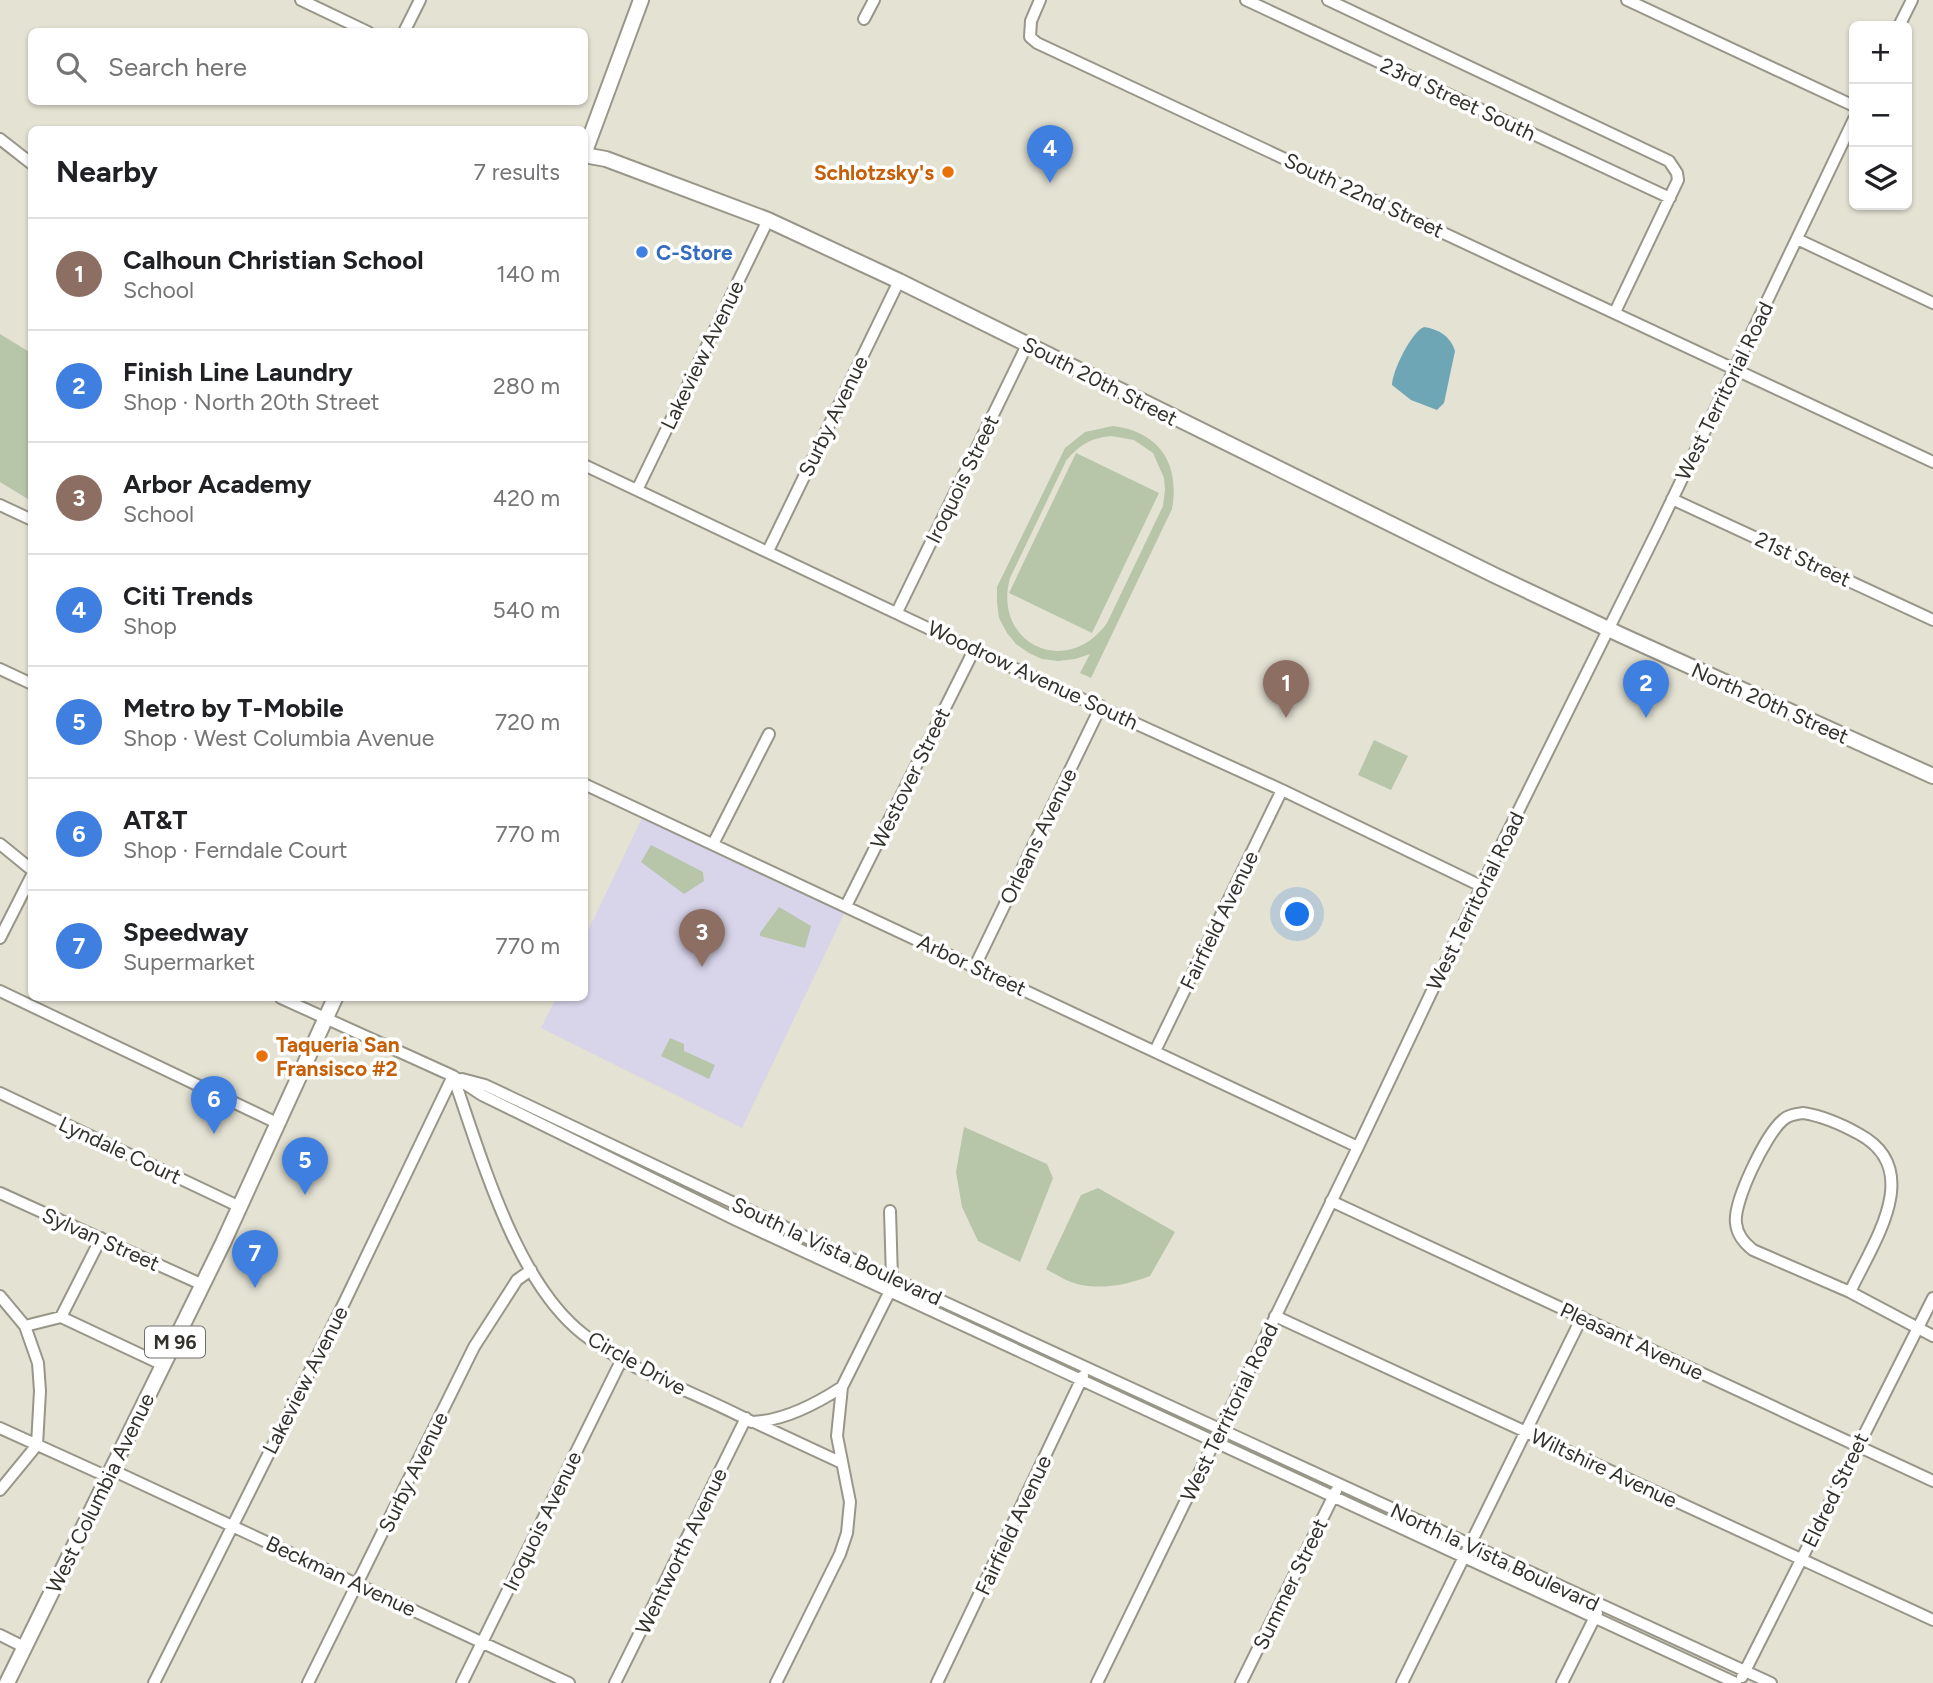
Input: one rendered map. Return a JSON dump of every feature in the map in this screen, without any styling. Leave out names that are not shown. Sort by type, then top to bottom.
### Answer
[{"type":"main road","points":[[588,144],[641,0]]},
{"type":"main road","name":"South 20th Street","points":[[588,156],[617,163],[768,220],[899,281],[1408,534],[1607,629]]},
{"type":"main road","name":"North 20th Street","points":[[1607,629],[1933,776]]},
{"type":"main road","name":"West Columbia Avenue","points":[[7,1683],[203,1285],[334,1001]]},
{"type":"street","points":[[301,0],[360,28]]},
{"type":"street","points":[[406,28],[420,0]]},
{"type":"street","points":[[864,19],[874,0]]},
{"type":"street","name":"South 22nd Street","points":[[1041,0],[1029,31],[1030,37],[1037,43],[1933,462]]},
{"type":"street","name":"23rd Street South","points":[[1253,1],[1670,198],[1678,180],[1669,160],[1328,0]]},
{"type":"street","points":[[1627,0],[1849,104]]},
{"type":"street","points":[[1902,21],[1912,0]]},
{"type":"street","name":"West Territorial Road","points":[[1097,1683],[1358,1147],[1481,886],[1735,370],[1849,130]]},
{"type":"street","points":[[0,139],[28,161]]},
{"type":"street","points":[[1615,312],[1670,198]]},
{"type":"street","name":"Lakeview Avenue","points":[[637,490],[768,220]]},
{"type":"street","points":[[1797,239],[1933,303]]},
{"type":"street","name":"Surby Avenue","points":[[768,551],[899,281]]},
{"type":"street","name":"Iroquois Street","points":[[897,612],[1027,345]]},
{"type":"street","name":"Woodrow Avenue South","points":[[588,468],[974,650],[1282,790],[1481,886]]},
{"type":"street","name":"21st Street","points":[[1672,499],[1933,620]]},
{"type":"street","points":[[0,505],[28,518]]},
{"type":"street","name":"Westover Street","points":[[846,906],[974,650]]},
{"type":"street","points":[[0,669],[28,682]]},
{"type":"street","name":"Orleans Avenue","points":[[975,966],[1101,706]]},
{"type":"street","points":[[713,844],[769,734]]},
{"type":"street","name":"Arbor Street","points":[[588,786],[1358,1147]]},
{"type":"street","name":"Fairfield Avenue","points":[[1155,1051],[1282,790]]},
{"type":"street","points":[[0,844],[28,869]]},
{"type":"street","points":[[0,938],[28,881]]},
{"type":"street","points":[[0,991],[279,1124]]},
{"type":"street","name":"South la Vista Boulevard","points":[[288,1001],[453,1076],[482,1095],[712,1208],[1214,1442]]},
{"type":"street","name":"Lakeview Avenue","points":[[154,1683],[344,1303],[453,1076]]},
{"type":"street","name":"South la Vista Boulevard","points":[[453,1076],[485,1084],[892,1278],[1220,1429]]},
{"type":"street","name":"Circle Drive","points":[[453,1076],[513,1236],[555,1307],[582,1334],[622,1359],[842,1463]]},
{"type":"street","name":"Lyndale Court","points":[[0,1093],[240,1207]]},
{"type":"street","points":[[1850,1292],[1891,1199],[1893,1180],[1888,1161],[1879,1148],[1847,1127],[1818,1115],[1792,1115],[1775,1129],[1740,1199],[1736,1223],[1744,1242],[1753,1250],[1850,1292],[1933,1336]]},
{"type":"street","name":"Sylvan Street","points":[[0,1193],[203,1285]]},
{"type":"street","name":"Pleasant Avenue","points":[[1331,1201],[1933,1481]]},
{"type":"street","points":[[776,1683],[840,1554],[847,1533],[850,1502],[836,1436],[842,1387],[890,1291],[890,1211]]},
{"type":"street","points":[[61,1317],[101,1238]]},
{"type":"street","name":"Surby Avenue","points":[[308,1683],[474,1348],[517,1280],[531,1270]]},
{"type":"street","points":[[0,1296],[25,1326],[38,1363],[40,1417],[37,1445],[0,1490]]},
{"type":"street","name":"Eldred Street","points":[[1738,1683],[1933,1298]]},
{"type":"street","name":"Wiltshire Avenue","points":[[1275,1316],[1933,1620]]},
{"type":"street","points":[[25,1326],[61,1317],[163,1365]]},
{"type":"street","points":[[1402,1683],[1582,1317]]},
{"type":"street","name":"Iroquois Avenue","points":[[462,1683],[622,1359]]},
{"type":"street","name":"Fairfield Avenue","points":[[937,1683],[1086,1366]]},
{"type":"street","points":[[749,1420],[763,1421],[792,1413],[821,1401],[842,1387]]},
{"type":"street","name":"Wentworth Avenue","points":[[615,1683],[749,1420]]},
{"type":"street","name":"Beckman Avenue","points":[[0,1428],[232,1526],[569,1683]]},
{"type":"street","name":"North la Vista Boulevard","points":[[1220,1429],[1771,1683]]},
{"type":"street","name":"North la Vista Boulevard","points":[[1214,1442],[1738,1683]]},
{"type":"street","name":"Summer Street","points":[[1241,1683],[1339,1485]]},
{"type":"street","points":[[1562,1683],[1601,1605]]},
{"type":"street","points":[[0,1635],[24,1647]]},
{"type":"shaded area","points":[[643,816],[845,912],[742,1128],[541,1028],[554,1001],[588,1001],[588,931]]},
{"type":"green space","points":[[0,334],[28,351],[28,499],[0,482]]},
{"type":"green space","points":[[1113,426],[1143,435],[1163,453],[1173,478],[1174,493],[1172,509],[1091,678],[1080,673],[1090,654],[1058,661],[1042,659],[1016,644],[999,618],[997,602],[997,587],[1065,448],[1085,432]],"holes":[[[1111,436],[1134,440],[1153,453],[1164,478],[1163,506],[1107,623],[1091,640],[1072,649],[1054,651],[1037,646],[1022,636],[1012,621],[1007,601],[1010,578],[1071,455],[1097,438]]]},
{"type":"green space","points":[[1076,453],[1159,493],[1092,633],[1009,593]]},
{"type":"green space","points":[[1374,740],[1408,756],[1391,790],[1358,775]]},
{"type":"green space","points":[[651,845],[703,872],[704,881],[684,894],[641,862]]},
{"type":"green space","points":[[779,907],[811,926],[805,948],[760,936]]},
{"type":"green space","points":[[670,1038],[684,1044],[684,1051],[715,1065],[709,1079],[661,1056]]},
{"type":"green space","points":[[964,1127],[1047,1164],[1053,1178],[1020,1262],[978,1241],[962,1207],[956,1172]]},
{"type":"green space","points":[[1098,1188],[1175,1232],[1150,1276],[1123,1284],[1095,1287],[1073,1283],[1046,1269],[1081,1195]]},
{"type":"water","points":[[1424,327],[1444,335],[1455,351],[1444,403],[1437,410],[1411,400],[1392,385],[1403,352]]},
{"type":"place","name":"Schlotzsky's","points":[[948,172]]},
{"type":"place","name":"Citi Trends","points":[[1050,183]]},
{"type":"place","name":"C-Store","points":[[642,252]]},
{"type":"place","name":"Calhoun Christian School","points":[[1286,718]]},
{"type":"place","name":"Finish Line Laundry","points":[[1646,718]]},
{"type":"place","name":"Arbor Academy","points":[[702,967]]},
{"type":"place","name":"Taqueria San Fransisco #2","points":[[262,1056]]},
{"type":"place","name":"AT&T","points":[[214,1134]]},
{"type":"place","name":"Metro by T-Mobile","points":[[305,1195]]},
{"type":"place","name":"Speedway","points":[[255,1288]]}]
